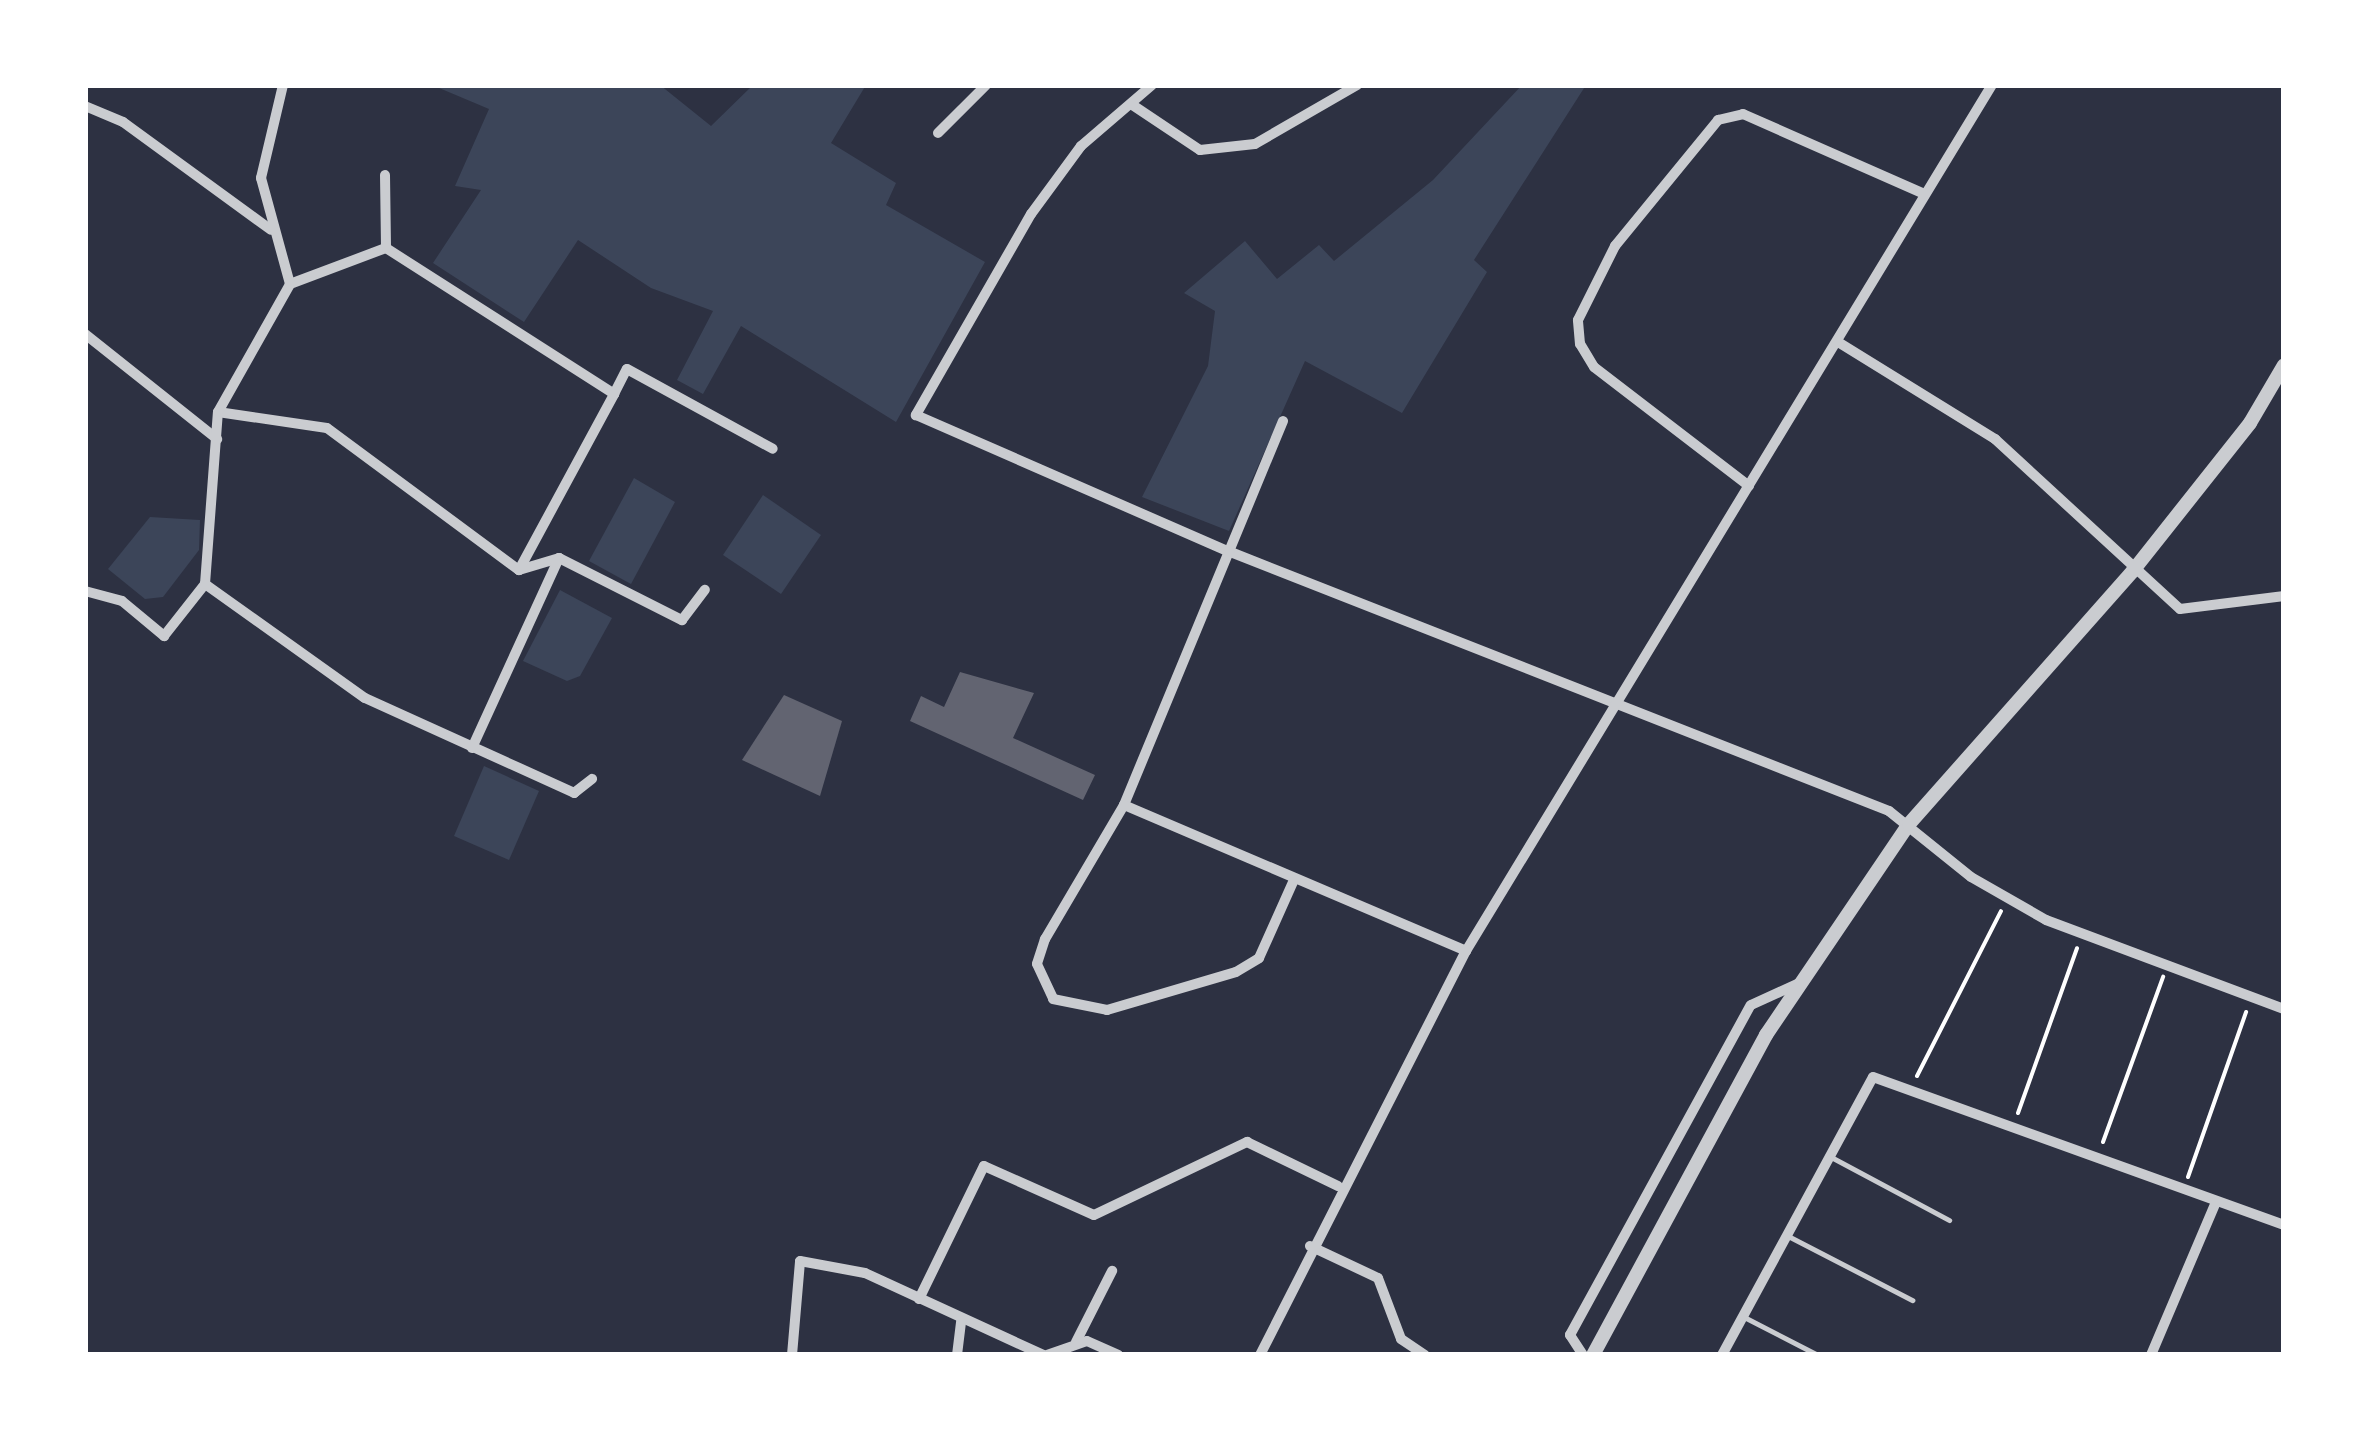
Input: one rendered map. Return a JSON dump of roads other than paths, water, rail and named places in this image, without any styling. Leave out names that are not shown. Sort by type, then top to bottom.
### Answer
[{"type":"street","points":[[282,85],[261,178],[271,231],[290,284]]},
{"type":"street","points":[[938,132],[986,85]]},
{"type":"street","points":[[1152,85],[1082,146],[1031,214],[916,415],[1228,551],[1909,824],[2007,899],[2082,934],[2284,1009]]},
{"type":"street","points":[[1131,104],[1200,150],[1272,137],[1356,85]]},
{"type":"street","points":[[1260,1355],[1338,1186],[1466,950],[1619,705],[1992,85]]},
{"type":"street","points":[[85,106],[123,122],[271,231]]},
{"type":"street","points":[[1749,486],[1594,367],[1580,344],[1578,320],[1615,246],[1718,120],[1743,114],[1924,194]]},
{"type":"street","points":[[385,175],[386,248]]},
{"type":"street","points":[[85,592],[122,601],[164,636],[205,584],[218,412],[290,284],[386,248]]},
{"type":"street","points":[[386,248],[614,394]]},
{"type":"street","points":[[85,334],[216,439]]},
{"type":"street","points":[[1838,342],[1995,439],[2132,572],[2180,609],[2284,596]]},
{"type":"street","points":[[1593,1355],[1800,983],[1909,824],[2132,572],[2250,423],[2284,365]]},
{"type":"street","points":[[519,570],[628,369],[773,449]]},
{"type":"street","points":[[218,412],[327,428],[519,570]]},
{"type":"street","points":[[1283,421],[1124,805],[1045,940],[1037,964],[1053,999],[1107,1010],[1236,972],[1259,958],[1293,882]]},
{"type":"street","points":[[519,570],[559,558],[682,620],[704,590]]},
{"type":"street","points":[[472,748],[559,558]]},
{"type":"street","points":[[205,584],[365,698],[574,792],[592,779]]},
{"type":"street","points":[[1124,805],[1293,882],[1466,950]]},
{"type":"street","points":[[1583,1355],[1570,1335],[1751,1005],[1800,983]]},
{"type":"street","points":[[1722,1355],[1873,1077],[1911,1084],[2096,1160],[2284,1224]]},
{"type":"street","points":[[919,1299],[984,1166],[1094,1215],[1247,1142],[1338,1186]]},
{"type":"street","points":[[2152,1355],[2216,1202]]},
{"type":"street","points":[[1310,1246],[1378,1278],[1402,1339],[1424,1355]]},
{"type":"street","points":[[792,1355],[800,1260],[865,1273],[960,1320],[1045,1355],[1076,1342],[1118,1355]]},
{"type":"street","points":[[1076,1342],[1112,1271]]},
{"type":"street","points":[[957,1355],[960,1320]]},
{"type":"lane","points":[[1829,1156],[1949,1220]]},
{"type":"lane","points":[[1785,1235],[1912,1300]]},
{"type":"lane","points":[[1742,1316],[1818,1355]]}]
